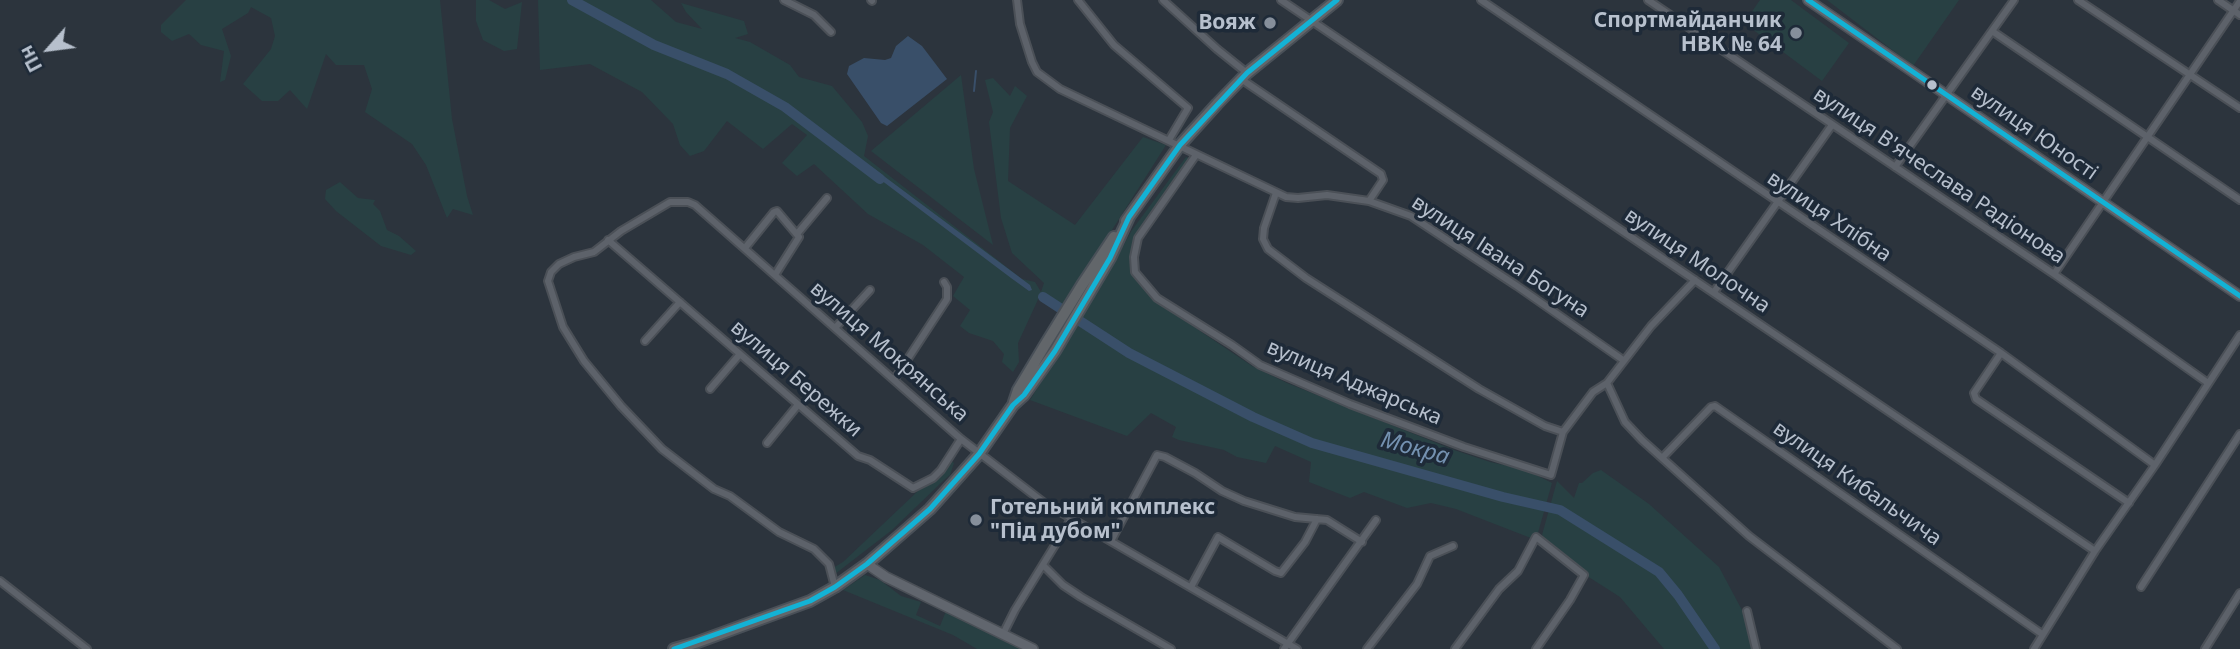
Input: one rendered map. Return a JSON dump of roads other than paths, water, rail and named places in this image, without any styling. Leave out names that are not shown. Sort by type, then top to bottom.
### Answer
[{"type":"highway","points":[[674,649],[795,607],[835,587],[867,564],[930,509],[979,454],[1013,405],[1018,390],[1050,348],[1175,142],[1244,76],[1337,0]]},
{"type":"street","points":[[784,0],[814,15],[831,32]]},
{"type":"street","name":"вулиця Івана Богуна","points":[[1017,0],[1025,45],[1037,72],[1060,89],[1286,197],[1327,195],[1369,201],[1411,216],[1623,360]]},
{"type":"street","points":[[1077,0],[1114,45],[1188,108],[1175,142]]},
{"type":"street","points":[[1163,0],[1244,76],[1381,174],[1383,180],[1369,201]]},
{"type":"street","name":"вулиця Молочна","points":[[1281,0],[2095,551]]},
{"type":"street","name":"вулиця Хлібна","points":[[1482,0],[2001,353],[2155,465]]},
{"type":"street","name":"вулиця В'ячеслава Радіонова","points":[[1648,0],[2054,274],[2208,383]]},
{"type":"street","name":"вулиця Юності","points":[[1808,0],[2240,296]]},
{"type":"street","points":[[1895,167],[2014,0]]},
{"type":"street","points":[[2078,0],[2240,108]]},
{"type":"street","points":[[2218,0],[2237,13]]},
{"type":"street","points":[[2054,274],[2190,75],[2237,13],[2240,1]]},
{"type":"street","points":[[1992,31],[2240,200]]},
{"type":"street","points":[[1714,292],[1832,125]]},
{"type":"street","name":"вулиця Аджарська","points":[[1196,155],[1138,238],[1134,257],[1135,272],[1157,298],[1259,365],[1350,404],[1485,454],[1551,475],[1563,432]]},
{"type":"street","points":[[1276,193],[1264,228],[1263,239],[1268,249],[1306,278],[1469,382],[1545,426],[1563,432],[1593,392],[1607,383],[1623,360],[1695,280]]},
{"type":"street","points":[[797,234],[827,198]]},
{"type":"street","name":"вулиця Мокрянська","points":[[835,587],[828,564],[814,549],[779,532],[662,450],[621,406],[584,361],[563,327],[548,281],[551,272],[559,264],[594,251],[670,202],[688,202],[695,205],[961,439],[1043,502],[1191,587],[1286,646],[1297,649]]},
{"type":"street","points":[[745,248],[775,211],[797,234],[798,240],[775,275]]},
{"type":"street","name":"вулиця Бережки","points":[[608,240],[858,456],[914,488],[933,478],[941,470],[961,439]]},
{"type":"street","points":[[894,380],[947,299],[944,282]]},
{"type":"street","points":[[835,328],[870,290]]},
{"type":"street","points":[[645,341],[680,302]]},
{"type":"street","points":[[2034,649],[2095,551],[2240,335]]},
{"type":"street","points":[[2001,353],[1974,393],[1976,399],[2129,503]]},
{"type":"street","points":[[710,389],[740,354]]},
{"type":"street","points":[[1607,383],[1625,422],[1662,458],[1749,536],[1897,649]]},
{"type":"street","points":[[767,443],[797,406]]},
{"type":"street","name":"вулиця Кибальчича","points":[[1662,458],[1710,407],[1715,406],[2042,634]]},
{"type":"street","points":[[2141,587],[2240,433]]},
{"type":"street","points":[[1111,541],[1157,456],[1165,457],[1244,501],[1295,517],[1327,520],[1362,542]]},
{"type":"street","points":[[1003,634],[1071,519]]},
{"type":"street","points":[[1191,587],[1218,537],[1281,573],[1305,542],[1317,519]]},
{"type":"street","points":[[1286,646],[1376,520]]},
{"type":"street","points":[[1455,649],[1499,589],[1518,571],[1536,537],[1584,575],[1536,649]]},
{"type":"street","points":[[1367,649],[1417,584],[1430,556],[1453,546]]},
{"type":"street","points":[[867,564],[886,577],[1033,649]]},
{"type":"street","points":[[1043,565],[1062,585],[1171,649]]},
{"type":"street","points":[[0,581],[87,649]]},
{"type":"street","points":[[2204,649],[2240,593]]},
{"type":"street","points":[[1747,611],[1756,649]]},
{"type":"water","points":[[908,36],[922,46],[947,79],[887,126],[881,123],[847,74],[849,66],[864,58],[891,58],[896,46]]},
{"type":"water","points":[[869,165],[1030,285],[1032,290],[1029,291],[1011,278],[869,171]]},
{"type":"waterway","points":[[572,0],[654,45],[727,74],[785,107],[880,179]]},
{"type":"waterway","points":[[974,91],[976,71]]},
{"type":"waterway","name":"Мокра","points":[[1043,297],[1129,353],[1253,417],[1312,443],[1503,497],[1560,510],[1659,572],[1715,649]]},
{"type":"place","name":"Вояж","points":[[1270,23]]},
{"type":"place","name":"Спортмайданчик НВК № 64","points":[[1796,33]]},
{"type":"place","name":"Готельний комплекс \"Під дубом\"","points":[[976,520]]}]
